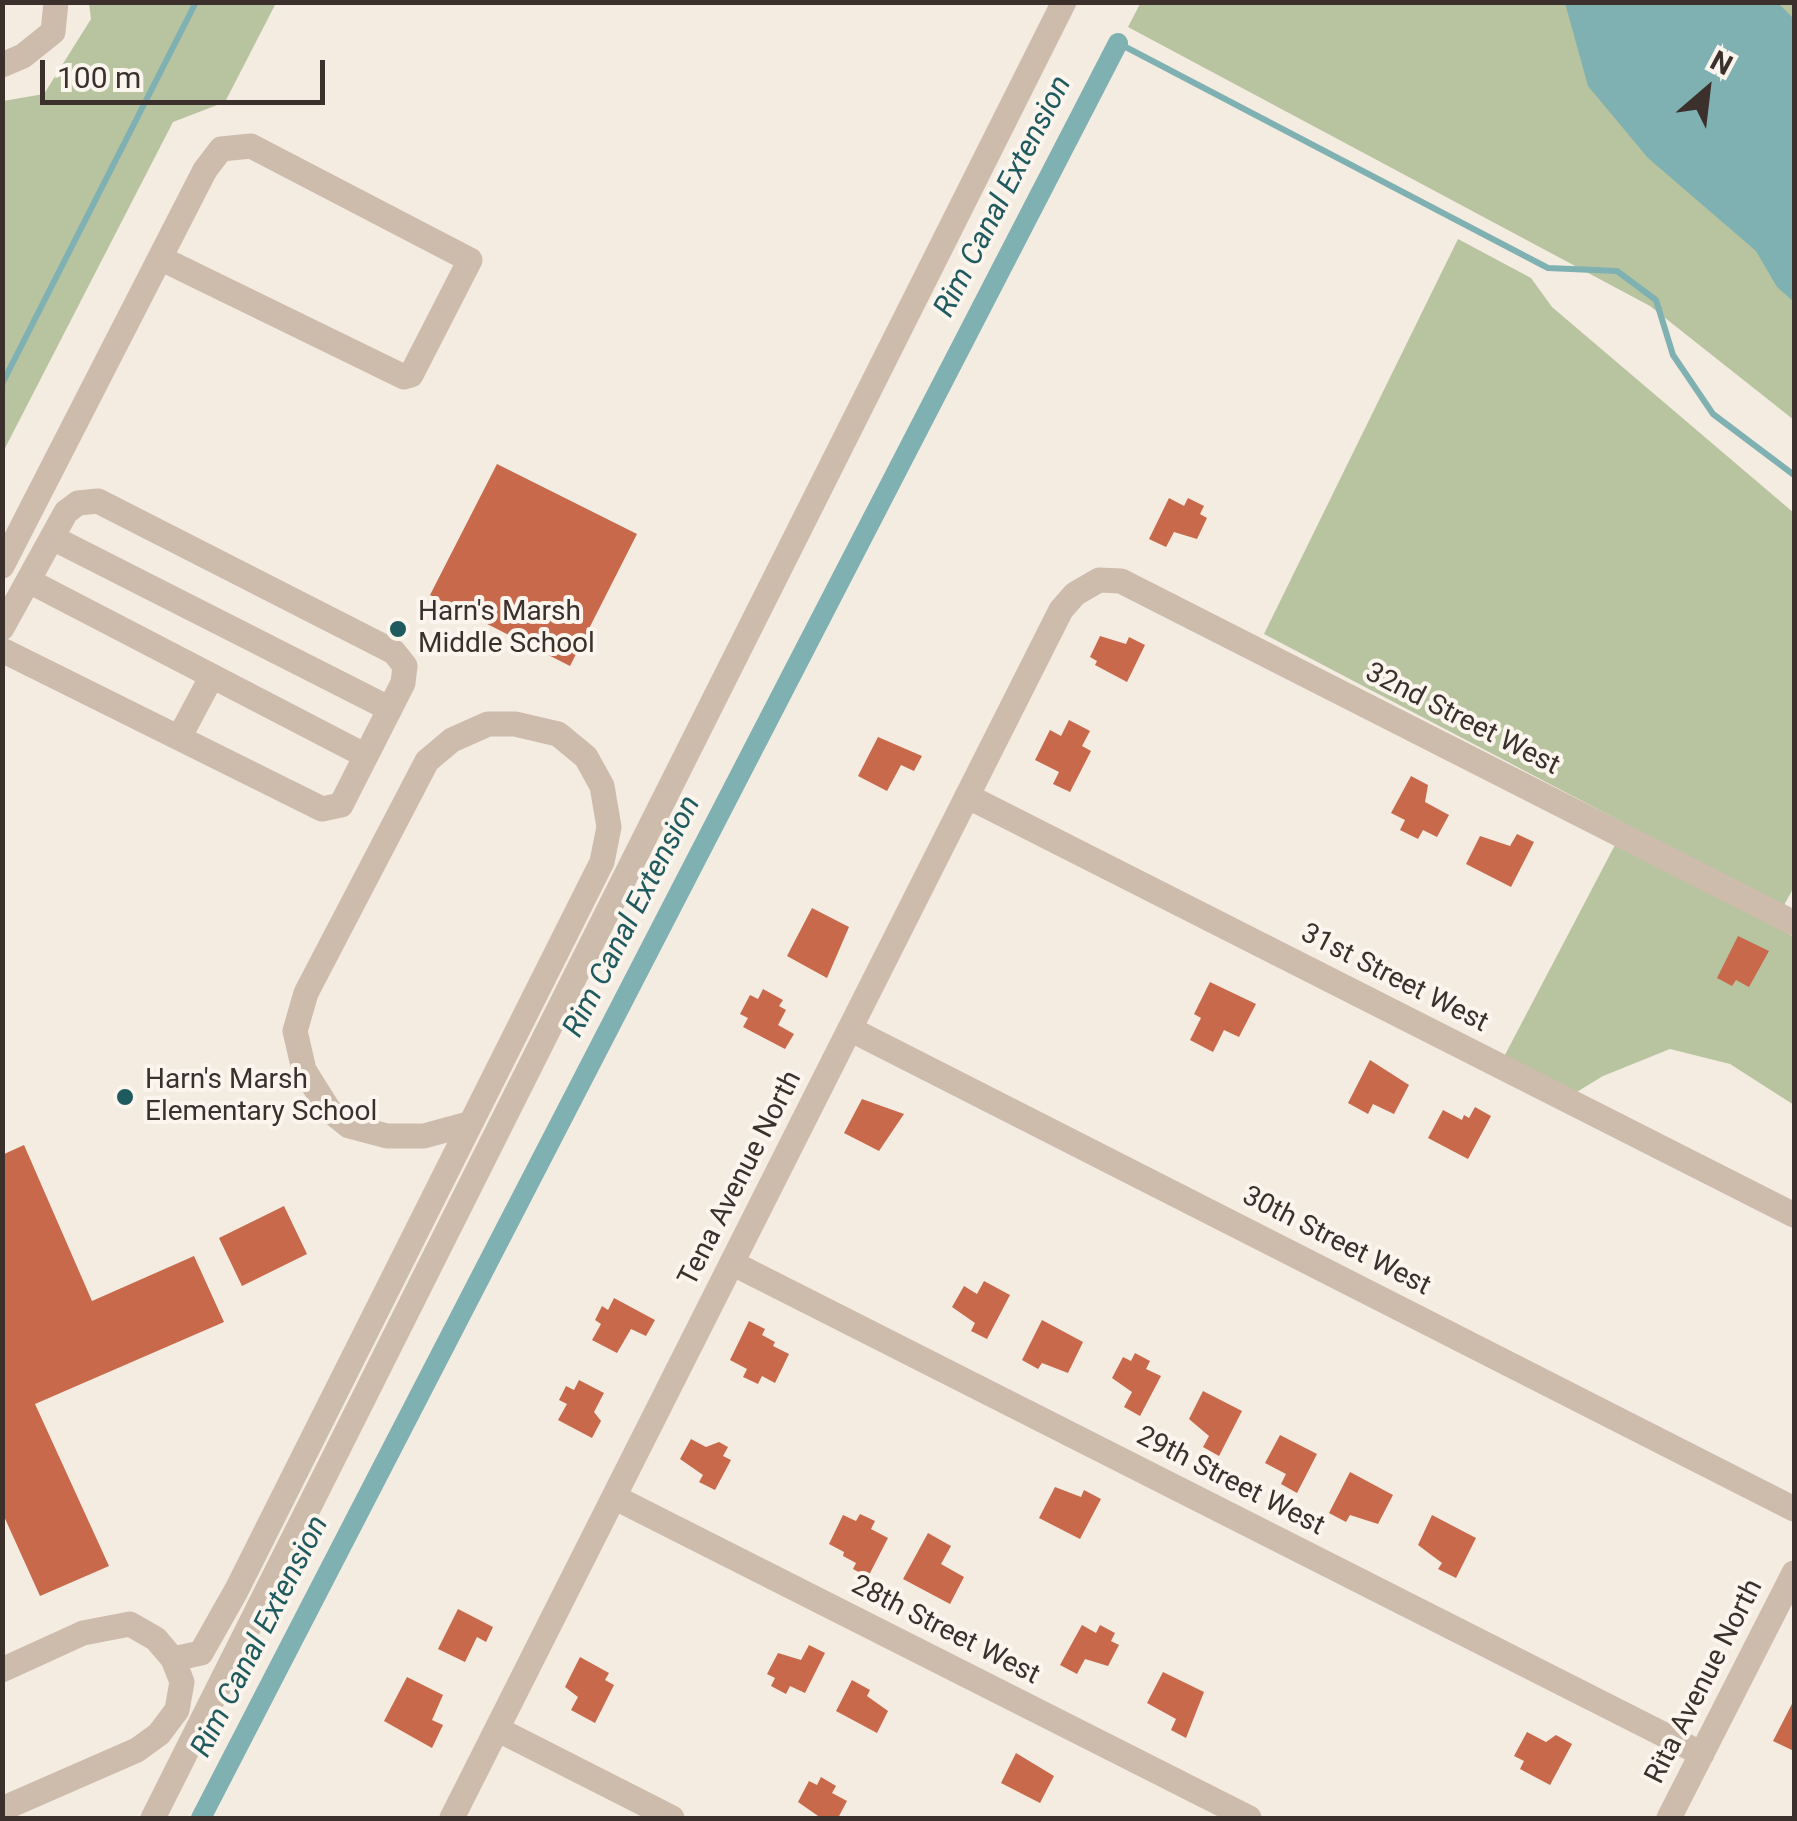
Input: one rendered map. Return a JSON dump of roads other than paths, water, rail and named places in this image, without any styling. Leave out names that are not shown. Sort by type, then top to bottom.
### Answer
[{"type":"street","points":[[2,66],[23,56],[54,32],[56,2]]},
{"type":"street","points":[[153,1818],[1064,2]]},
{"type":"street","points":[[2,566],[160,258],[220,149],[251,146],[470,260],[411,374],[404,377],[160,258]]},
{"type":"street","points":[[98,501],[394,652],[405,666],[404,683],[340,805],[322,809],[3,646],[28,581],[52,538],[66,512],[78,503],[98,501]]},
{"type":"street","points":[[52,538],[390,708]]},
{"type":"street","name":"Tena Avenue North","points":[[452,1818],[1062,610],[1075,594],[1099,580]]},
{"type":"street","name":"32nd Street West","points":[[1099,580],[1121,581],[1794,923]]},
{"type":"street","points":[[28,581],[366,756]]},
{"type":"street","points":[[179,738],[212,676]]},
{"type":"street","points":[[173,1659],[200,1653],[236,1591],[602,862],[609,828],[602,786],[586,757],[558,734],[515,724],[488,724],[452,740],[427,762],[306,993],[295,1031],[304,1070],[330,1110],[349,1126],[387,1136],[424,1136],[468,1124]]},
{"type":"street","name":"31st Street West","points":[[967,796],[1794,1216]]},
{"type":"street","name":"30th Street West","points":[[850,1029],[1794,1508]]},
{"type":"street","name":"29th Street West","points":[[732,1263],[1702,1754]]},
{"type":"street","name":"28th Street West","points":[[614,1496],[1249,1818]]},
{"type":"street","name":"Rita Avenue North","points":[[1669,1818],[1794,1573]]},
{"type":"street","points":[[2,1670],[84,1633],[130,1624],[156,1639],[173,1659],[182,1682],[177,1710],[159,1734],[137,1750],[2,1809]]},
{"type":"street","points":[[497,1730],[672,1818]]},
{"type":"water","points":[[1565,3],[1778,3],[1794,19],[1794,302],[1777,287],[1756,251],[1648,158],[1588,86]]},
{"type":"waterway","points":[[2,384],[196,2]]},
{"type":"waterway","points":[[1118,43],[1548,268],[1617,271],[1656,300],[1673,355],[1713,414],[1794,475]]},
{"type":"waterway","name":"Rim Canal Extension","points":[[201,1818],[1118,43]]},
{"type":"place","name":"Harn's Marsh Middle School","points":[[398,629]]},
{"type":"place","name":"Harn's Marsh Elementary School","points":[[125,1097]]}]
